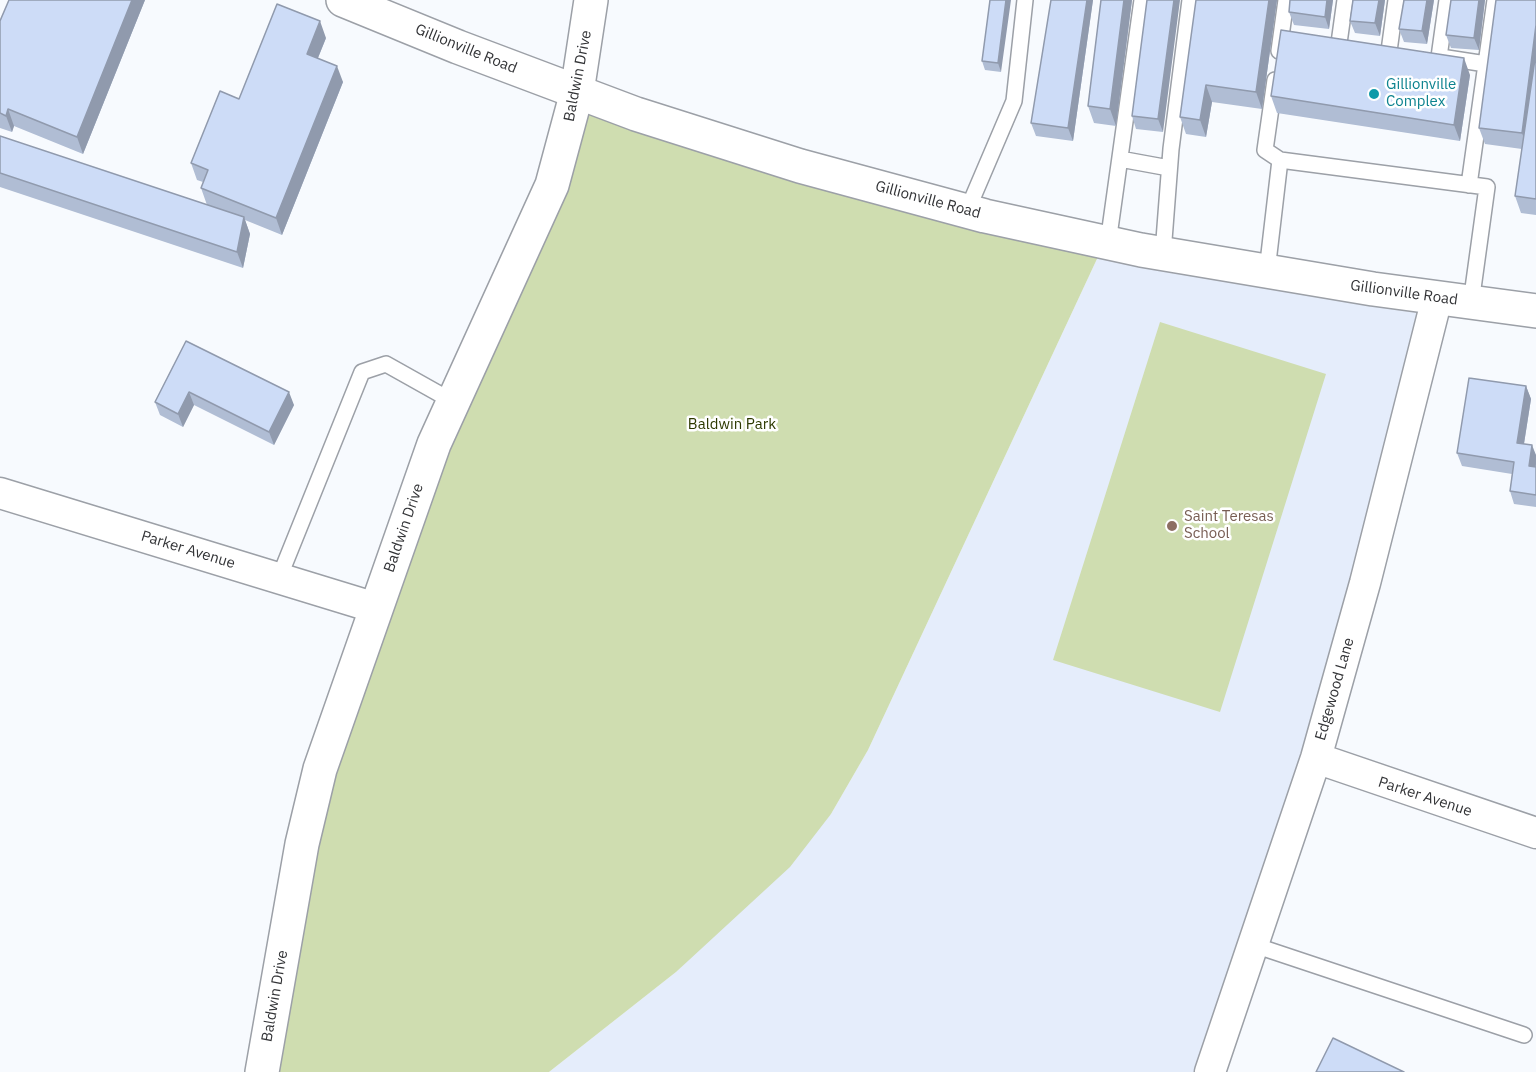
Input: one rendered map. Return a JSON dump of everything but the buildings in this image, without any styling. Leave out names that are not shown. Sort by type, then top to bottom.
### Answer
[{"type":"main road","name":"Gillionville Road","points":[[343,0],[636,114],[800,166],[967,211],[1163,253],[1437,298],[1536,311]]},
{"type":"main road","name":"Baldwin Drive","points":[[262,1072],[302,844],[320,769],[434,444],[552,185],[577,92],[591,0]]},
{"type":"street","name":"Edgewood Lane","points":[[1210,1072],[1316,758],[1365,583],[1437,298]]},
{"type":"street","name":"Parker Avenue","points":[[0,493],[376,608]]},
{"type":"street","name":"Parker Avenue","points":[[1316,758],[1536,833]]},
{"type":"lane","points":[[967,211],[1014,101],[1025,0]]},
{"type":"lane","points":[[1108,243],[1142,0]]},
{"type":"lane","points":[[1163,253],[1169,168],[1190,0]]},
{"type":"lane","points":[[1286,0],[1287,36],[1266,150],[1280,160],[1487,187],[1471,303]]},
{"type":"lane","points":[[1345,0],[1333,43],[1486,64]]},
{"type":"lane","points":[[1389,51],[1396,0]]},
{"type":"lane","points":[[1439,57],[1447,0]]},
{"type":"lane","points":[[1469,184],[1495,0]]},
{"type":"lane","points":[[1120,159],[1169,168]]},
{"type":"lane","points":[[1267,271],[1280,160]]},
{"type":"lane","points":[[279,578],[362,372],[386,364],[452,401]]},
{"type":"lane","points":[[1254,945],[1524,1035]]},
{"type":"shaded area","name":"Saint Teresas School","points":[[1103,246],[1432,301],[1308,763],[1204,1072],[549,1072],[676,972],[831,814],[868,750]]},
{"type":"green space","name":"Baldwin Park","points":[[578,96],[1103,246],[868,750],[831,814],[790,867],[676,972],[549,1072],[264,1072],[304,844]]},
{"type":"green space","points":[[1160,322],[1326,374],[1220,712],[1053,660]]},
{"type":"place","name":"Gillionville Complex","points":[[1374,94]]},
{"type":"place","name":"Saint Teresas School","points":[[1172,526]]}]
